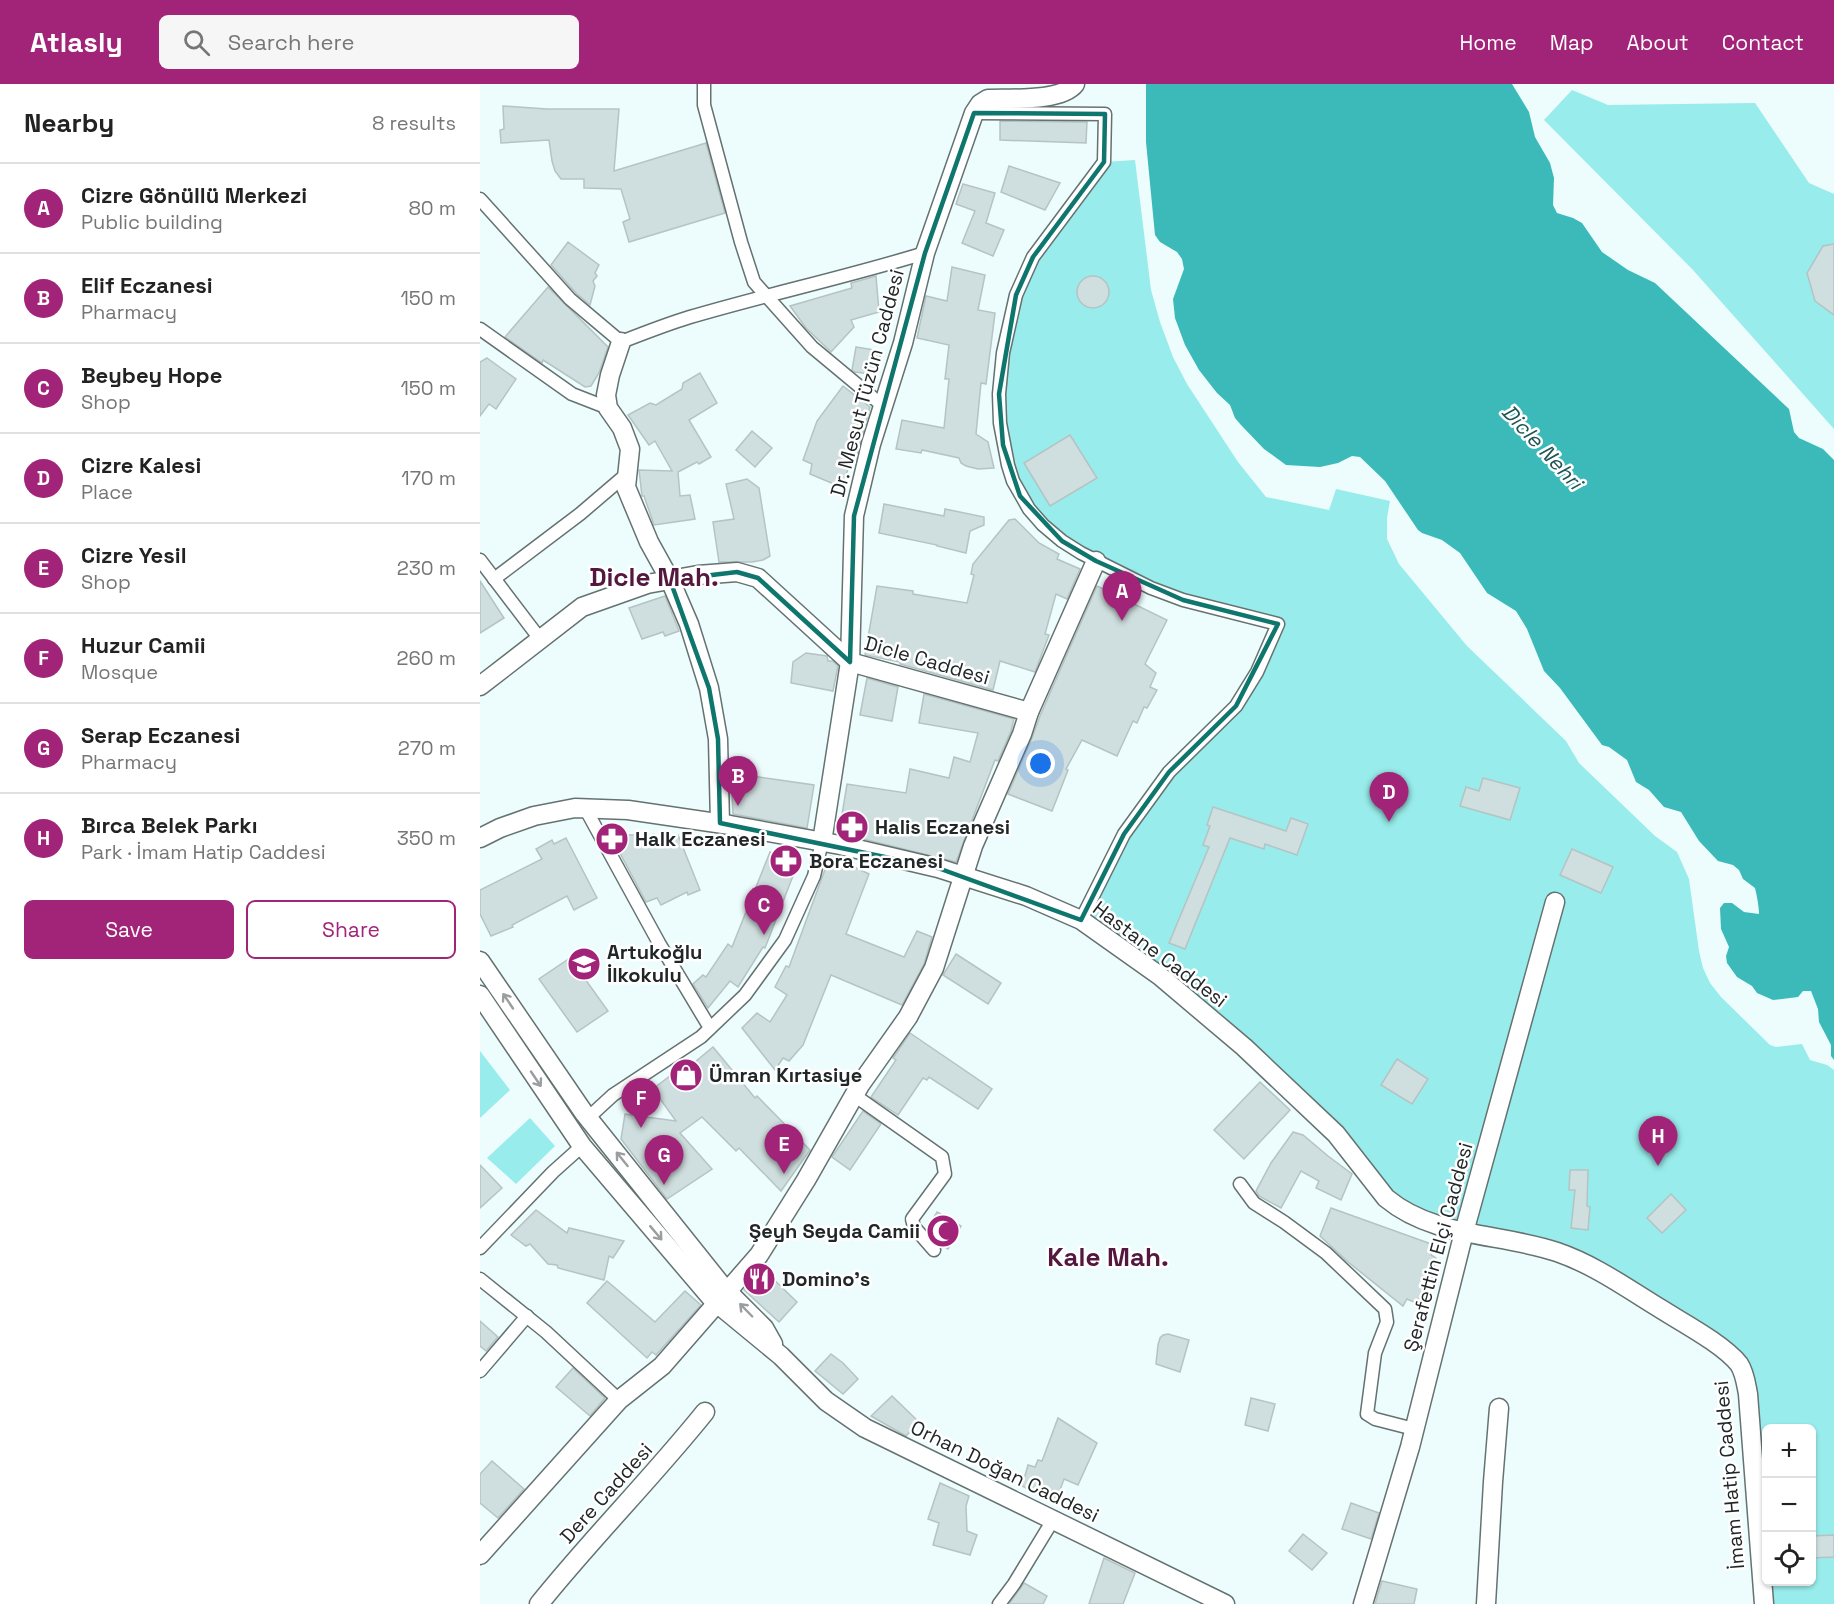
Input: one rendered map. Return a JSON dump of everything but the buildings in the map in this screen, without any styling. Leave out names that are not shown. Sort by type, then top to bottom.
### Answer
[{"type":"street","points":[[704,84],[704,105],[754,282],[812,347],[883,406]]},
{"type":"street","points":[[974,113],[980,104],[988,99],[1054,96],[1072,88],[1075,84]]},
{"type":"street","points":[[974,113],[1105,114],[1104,162],[1033,257],[1016,295],[1003,353],[999,394],[1003,446],[1020,496],[1043,525],[1062,542],[1096,561],[1151,588],[1183,600],[1278,624],[1257,672],[1236,706],[1169,772],[1124,834],[1081,920]]},
{"type":"street","name":"Dr. Mesut Tüzün Caddesi","points":[[588,1118],[613,1095],[700,1037],[745,995],[785,940],[814,876],[822,842],[850,662],[854,516],[871,444],[903,343],[925,253],[974,113]]},
{"type":"street","points":[[480,199],[570,299],[621,342]]},
{"type":"street","points":[[621,342],[688,318],[852,276],[925,253]]},
{"type":"street","points":[[480,329],[572,394],[608,408]]},
{"type":"street","points":[[621,342],[606,395],[608,408],[621,428],[630,449],[626,487],[649,542],[670,580],[689,624],[709,688],[718,739],[720,824]]},
{"type":"street","points":[[494,579],[580,514],[628,473]]},
{"type":"street","points":[[480,560],[540,639]]},
{"type":"street","points":[[480,1555],[619,1400],[662,1366],[759,1255],[806,1180],[854,1095],[908,1017],[934,968],[973,846],[1096,561]]},
{"type":"street","name":"Dicle Caddesi","points":[[480,686],[582,607],[647,584],[737,572],[758,578],[850,662],[1029,712]]},
{"type":"street","name":"Hastane Caddesi","points":[[480,838],[534,816],[575,808],[628,810],[822,842],[938,868],[1026,896],[1081,920],[1160,976],[1244,1047],[1336,1134],[1393,1204],[1417,1216],[1464,1232]]},
{"type":"street","points":[[585,808],[659,943],[710,1028]]},
{"type":"street","name":"Şerafettin Elçi Caddesi","points":[[1363,1604],[1414,1429],[1464,1232],[1555,902]]},
{"type":"street","name":"Orhan Doğan Caddesi","points":[[480,961],[486,984],[722,1297]]},
{"type":"street","name":"Orhan Doğan Caddesi","points":[[480,995],[582,1146],[722,1297],[826,1401],[865,1428],[1225,1604]]},
{"type":"street","points":[[854,1095],[942,1157],[945,1174],[912,1219],[914,1227],[934,1250]]},
{"type":"street","points":[[480,1248],[553,1172],[582,1146],[588,1118]]},
{"type":"street","points":[[1240,1184],[1254,1203],[1326,1253],[1385,1310],[1387,1322],[1375,1353],[1367,1414],[1375,1419],[1414,1429]]},
{"type":"street","name":"İmam Hatip Caddesi","points":[[1464,1232],[1557,1252],[1589,1266],[1703,1335],[1738,1363],[1743,1370],[1748,1394],[1764,1604]]},
{"type":"street","points":[[480,1279],[527,1316],[619,1400]]},
{"type":"street","points":[[480,1371],[527,1316]]},
{"type":"street","points":[[1486,1604],[1500,1408]]},
{"type":"street","name":"Dere Caddesi","points":[[539,1604],[663,1464],[705,1412]]},
{"type":"street","points":[[999,1604],[1014,1584],[1053,1520]]},
{"type":"highlighted area","points":[[974,113],[1105,114],[1104,162],[1033,257],[1016,295],[999,394],[1003,445],[1020,496],[1062,541],[1096,561],[1183,600],[1278,624],[1236,706],[1169,772],[1124,834],[1081,920],[938,868],[720,823],[718,739],[709,688],[670,580],[737,572],[758,578],[850,662],[854,516],[925,253]]},
{"type":"shaded area","points":[[1572,90],[1608,105],[1755,103],[1809,183],[1834,194],[1834,429],[1693,270],[1544,120]]},
{"type":"shaded area","points":[[1135,160],[1151,290],[1160,322],[1173,357],[1187,384],[1238,462],[1266,497],[1329,510],[1336,489],[1390,501],[1387,539],[1399,564],[1467,646],[1566,741],[1579,763],[1655,836],[1677,852],[1689,879],[1699,951],[1710,983],[1721,997],[1770,1045],[1776,1047],[1802,1044],[1810,1060],[1827,1065],[1834,1070],[1834,1604],[1764,1604],[1762,1586],[1816,1586],[1816,1424],[1762,1424],[1762,1582],[1743,1370],[1589,1266],[1417,1216],[1336,1134],[1081,920],[1124,834],[1169,772],[1236,706],[1278,624],[1222,611],[1081,553],[1020,496],[999,394],[1023,277],[1104,162]]},
{"type":"shaded area","points":[[480,1051],[510,1090],[480,1118]]},
{"type":"shaded area","points":[[530,1118],[555,1146],[516,1184],[487,1158]]},
{"type":"water","name":"Dicle Nehri","points":[[1146,84],[1512,84],[1529,112],[1535,137],[1550,163],[1554,178],[1553,205],[1557,213],[1582,223],[1602,252],[1628,270],[1655,283],[1789,409],[1794,432],[1799,438],[1823,449],[1834,460],[1834,1060],[1831,1056],[1831,1045],[1819,1022],[1818,1009],[1811,991],[1803,991],[1798,997],[1773,1000],[1757,993],[1752,986],[1737,977],[1727,963],[1726,956],[1729,947],[1721,929],[1720,908],[1724,903],[1732,903],[1744,912],[1759,914],[1755,888],[1743,879],[1739,870],[1733,865],[1718,861],[1699,841],[1681,812],[1664,807],[1649,790],[1636,782],[1627,760],[1609,747],[1602,745],[1560,688],[1544,671],[1527,629],[1516,611],[1487,593],[1460,553],[1442,540],[1418,530],[1385,481],[1360,457],[1352,456],[1338,463],[1320,467],[1286,465],[1264,449],[1241,425],[1235,418],[1230,405],[1199,370],[1185,345],[1175,318],[1173,299],[1184,269],[1182,259],[1177,252],[1160,242],[1155,235],[1146,142]]},
{"type":"place","name":"Cizre Gönüllü Merkezi","points":[[1122,621]]},
{"type":"place","name":"Elif Eczanesi","points":[[738,806]]},
{"type":"place","name":"Cizre Kalesi","points":[[1389,822]]},
{"type":"place","name":"Halis Eczanesi","points":[[852,827]]},
{"type":"place","name":"Halk Eczanesi","points":[[612,839]]},
{"type":"place","name":"Bora Eczanesi","points":[[786,861]]},
{"type":"place","name":"Beybey Hope","points":[[764,935]]},
{"type":"place","name":"Artukoğlu İlkokulu","points":[[584,964]]},
{"type":"place","name":"Ümran Kırtasiye","points":[[686,1075]]},
{"type":"place","name":"Huzur Camii","points":[[641,1128]]},
{"type":"place","name":"Bırca Belek Parkı","points":[[1658,1166]]},
{"type":"place","name":"Cizre Yesil","points":[[784,1174]]},
{"type":"place","name":"Serap Eczanesi","points":[[664,1185]]},
{"type":"place","name":"Şeyh Seyda Camii","points":[[943,1231]]},
{"type":"place","name":"Domino's","points":[[759,1279]]},
{"type":"district","name":"Dicle Mah.","points":[[654,577]]},
{"type":"district","name":"Kale Mah.","points":[[1108,1257]]}]
